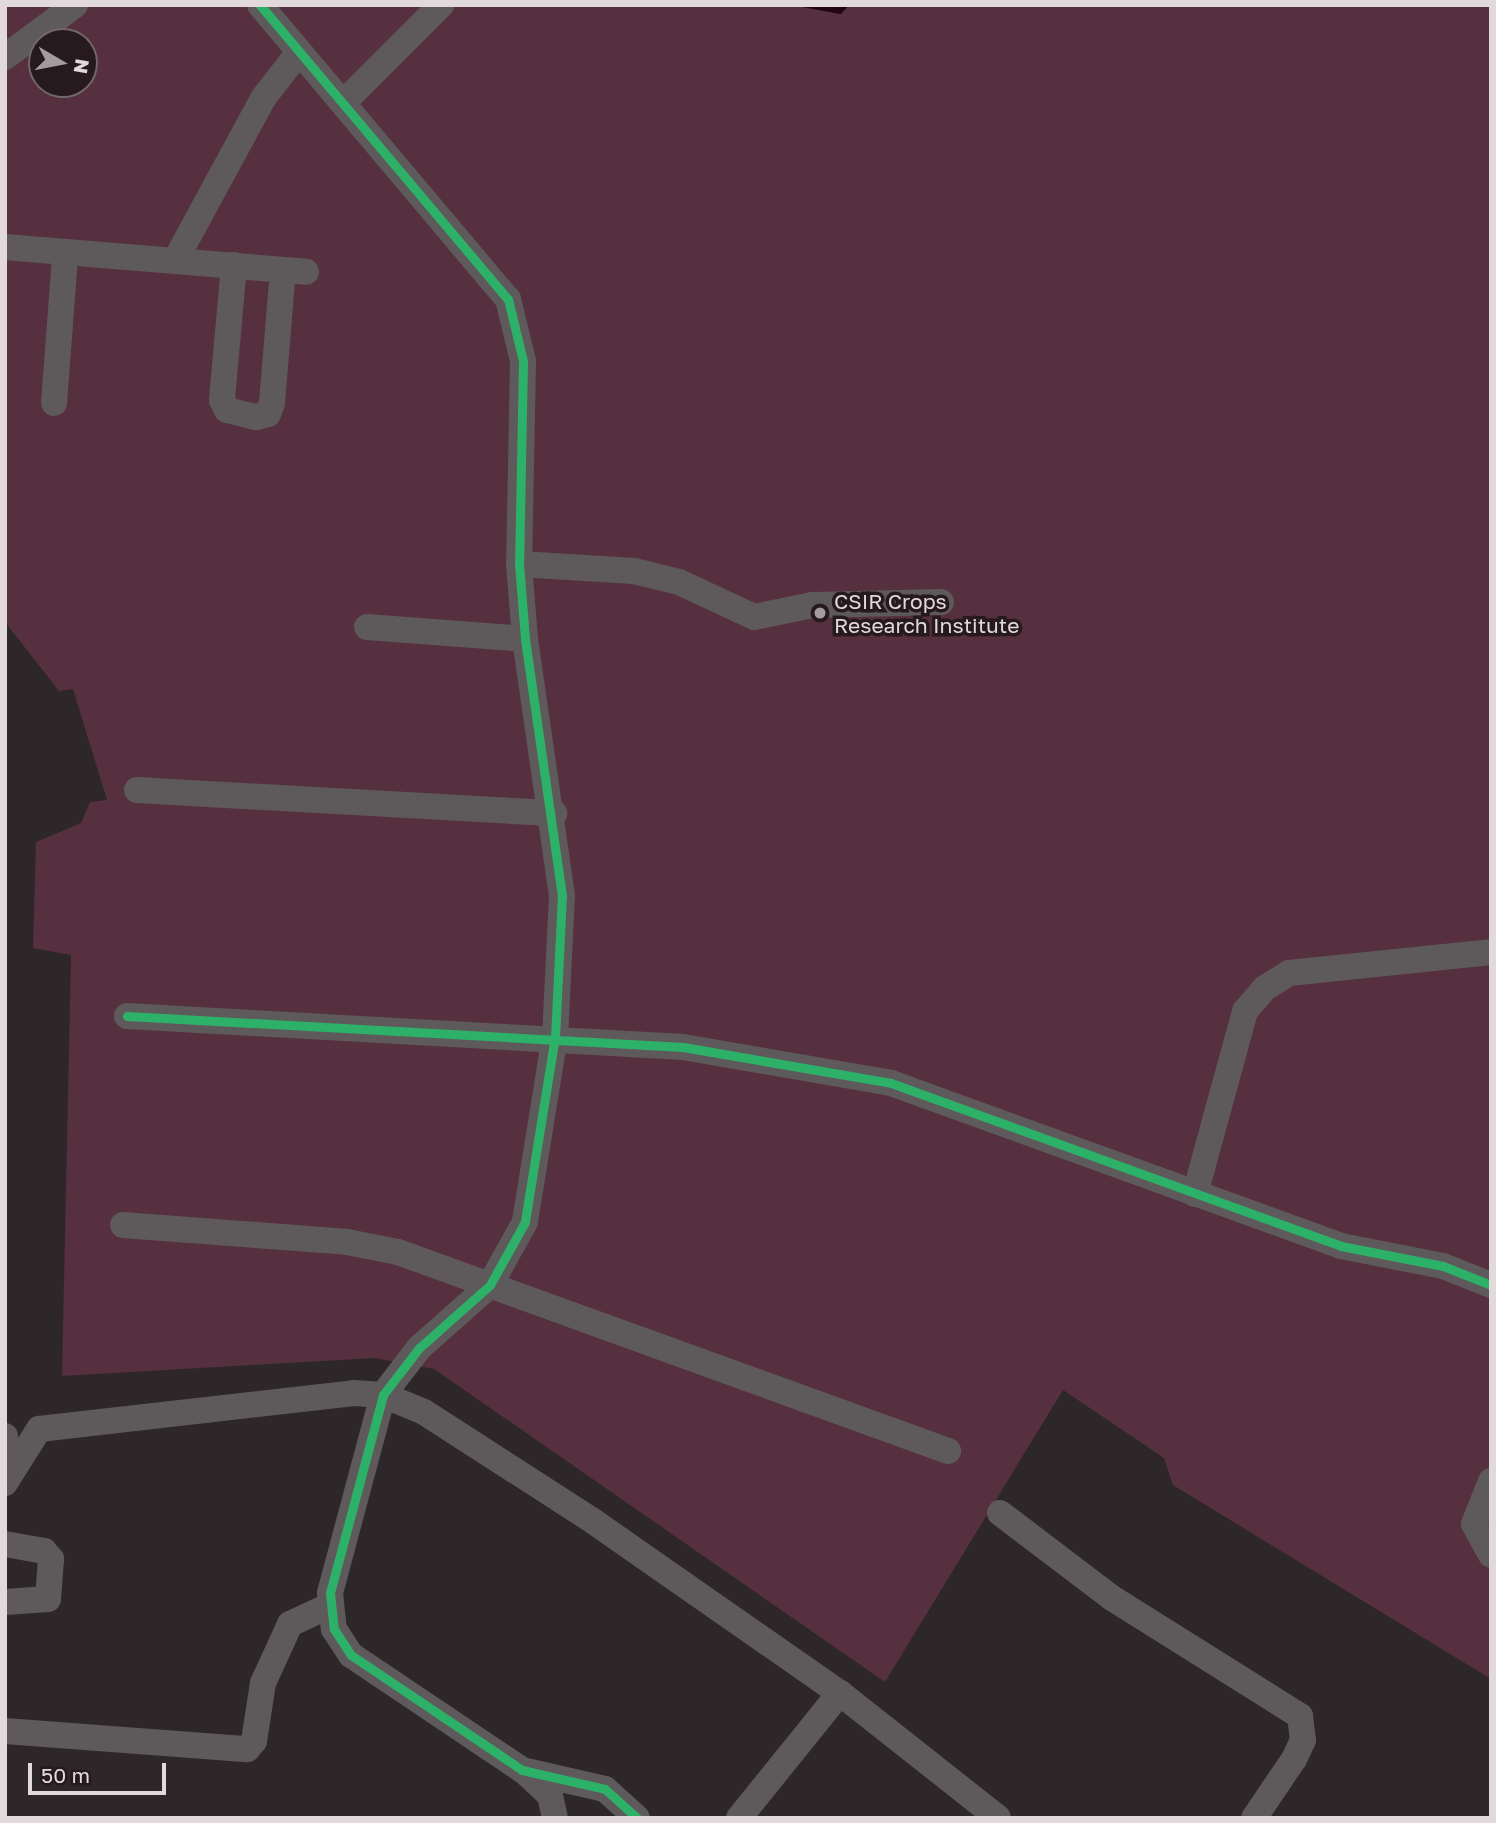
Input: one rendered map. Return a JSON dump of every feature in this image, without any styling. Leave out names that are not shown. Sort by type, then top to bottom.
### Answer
[{"type":"street","points":[[5,57],[75,5]]},
{"type":"street","points":[[260,5],[508,299],[523,361],[519,564],[525,639],[554,813],[562,895],[555,1037],[525,1222],[491,1285],[419,1348],[383,1395],[331,1605],[334,1629],[351,1655],[522,1770],[550,1795],[555,1818]]},
{"type":"street","points":[[343,103],[441,5]]},
{"type":"street","points":[[176,259],[264,97],[299,52]]},
{"type":"street","points":[[5,247],[65,255],[176,259],[294,271],[272,404],[268,414],[256,417],[228,410],[222,400],[234,265]]},
{"type":"street","points":[[54,403],[65,255]]},
{"type":"street","points":[[519,564],[634,570],[679,582],[754,617],[813,605],[942,602]]},
{"type":"street","points":[[367,627],[525,639]]},
{"type":"street","points":[[137,790],[554,813]]},
{"type":"street","points":[[1195,1194],[1245,1011],[1265,988],[1289,974],[1491,952]]},
{"type":"street","points":[[128,1016],[555,1037],[682,1047],[891,1083],[1341,1246],[1443,1266],[1491,1285]]},
{"type":"street","points":[[122,1225],[348,1242],[398,1252],[948,1451]]},
{"type":"street","points":[[5,1483],[39,1429],[354,1393],[383,1395],[424,1412],[593,1521],[840,1693],[998,1818]]},
{"type":"street","points":[[5,1436],[5,1451]]},
{"type":"street","points":[[1491,1481],[1474,1524],[1491,1555]]},
{"type":"street","points":[[1000,1513],[1144,1620],[1300,1716],[1303,1740],[1294,1759],[1254,1818]]},
{"type":"street","points":[[5,1544],[51,1559],[48,1599],[5,1602]]},
{"type":"street","points":[[5,1731],[247,1749],[254,1741],[263,1683],[290,1624],[331,1605]]},
{"type":"street","points":[[739,1818],[840,1693]]},
{"type":"street","points":[[522,1770],[605,1789],[637,1818]]},
{"type":"shaded area","points":[[5,5],[792,5],[840,14],[849,5],[1491,5],[1491,1679],[1173,1485],[1164,1458],[1063,1390],[885,1682],[434,1369],[374,1358],[62,1376],[71,955],[33,948],[36,842],[81,823],[90,802],[107,800],[73,689],[59,691],[5,622]]},
{"type":"shaded area","points":[[792,5],[849,5],[841,14]]},
{"type":"cycle path","points":[[260,5],[508,299],[523,361],[519,564],[525,639],[562,895],[555,1036],[525,1222],[490,1285],[419,1348],[383,1395],[330,1593],[334,1629],[351,1655],[522,1770],[605,1789],[637,1818]]},
{"type":"cycle path","points":[[127,1016],[683,1047],[891,1083],[1341,1246],[1443,1266],[1491,1285]]},
{"type":"place","name":"CSIR Crops Research Institute","points":[[820,613]]}]
